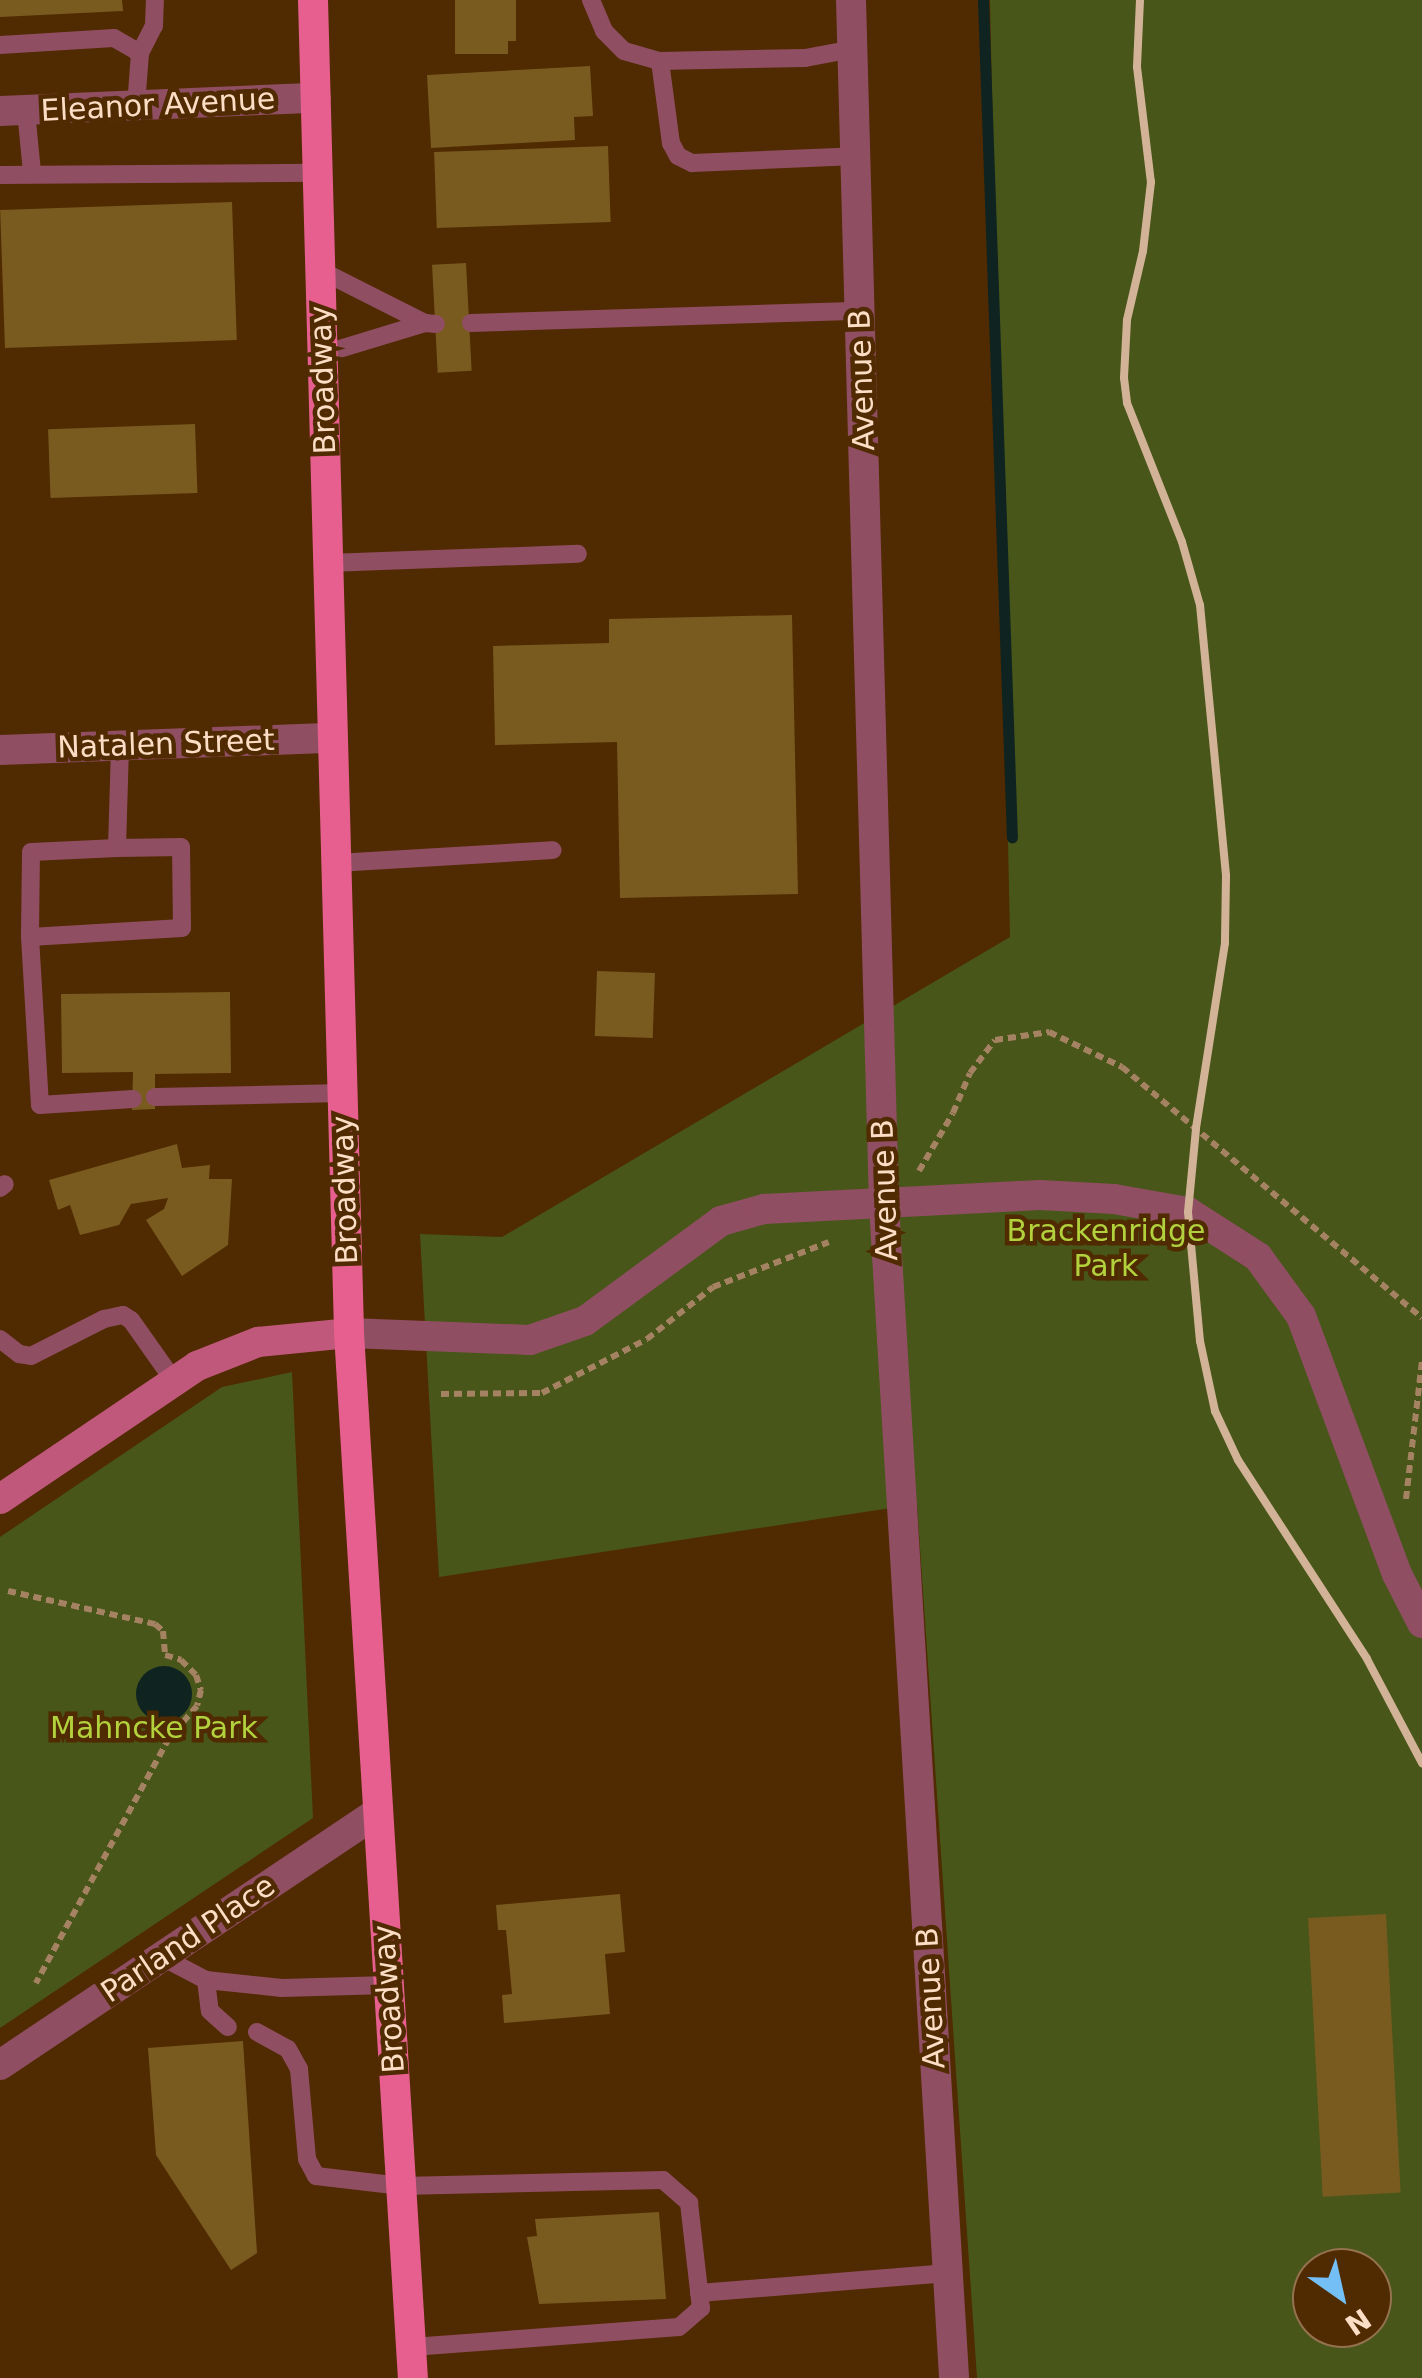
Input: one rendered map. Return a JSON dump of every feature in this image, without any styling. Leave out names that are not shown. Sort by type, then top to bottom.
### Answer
[{"type":"main road","name":"Broadway","points":[[313,0],[349,1333],[414,2378]]},
{"type":"street","name":"Avenue B","points":[[851,0],[884,1205],[954,2378]]},
{"type":"street","name":"Eleanor Avenue","points":[[13,111],[316,98]]},
{"type":"street","name":"Natalen Street","points":[[0,750],[332,738]]},
{"type":"street","points":[[0,1499],[196,1366],[258,1342],[349,1333],[530,1340],[585,1321],[721,1221],[764,1208],[1040,1195],[1114,1199],[1188,1212],[1258,1257],[1301,1316],[1397,1574],[1422,1623]]},
{"type":"street","name":"Parland Place","points":[[0,2065],[377,1813]]},
{"type":"lane","points":[[136,106],[140,53],[154,26],[155,0]]},
{"type":"lane","points":[[591,0],[604,30],[624,51],[660,61],[805,58],[852,48]]},
{"type":"lane","points":[[0,46],[114,38],[140,53]]},
{"type":"lane","points":[[660,61],[671,143],[678,156],[692,163],[856,156]]},
{"type":"lane","points":[[13,111],[32,172]]},
{"type":"lane","points":[[0,174],[318,173]]},
{"type":"lane","points":[[320,270],[431,324],[323,354]]},
{"type":"lane","points":[[470,323],[860,311]]},
{"type":"lane","points":[[328,563],[578,554]]},
{"type":"lane","points":[[117,848],[120,748]]},
{"type":"lane","points":[[30,937],[182,928],[180,847],[31,852],[30,937],[40,1105],[132,1099]]},
{"type":"lane","points":[[336,863],[554,850]]},
{"type":"lane","points":[[155,1097],[343,1092]]},
{"type":"lane","points":[[0,1339],[19,1354],[31,1356],[104,1318],[123,1315],[131,1320],[174,1382]]},
{"type":"lane","points":[[162,1957],[206,1980],[282,1988],[388,1985]]},
{"type":"lane","points":[[206,1980],[210,2011],[228,2027]]},
{"type":"lane","points":[[257,2032],[288,2049],[299,2068],[307,2159],[316,2176],[401,2186],[663,2180],[689,2203],[701,2308],[679,2327],[412,2347]]},
{"type":"lane","points":[[699,2293],[948,2273]]},
{"type":"path","points":[[916,1176],[953,1113],[970,1073],[995,1040],[1049,1032],[1122,1067],[1422,1318]]},
{"type":"path","points":[[441,1394],[542,1392],[647,1340],[713,1286],[840,1238]]},
{"type":"path","points":[[1404,1516],[1422,1361]]},
{"type":"path","points":[[8,1591],[155,1624],[163,1631],[165,1655],[181,1660],[196,1674],[201,1690],[197,1706],[169,1738],[36,1983]]},
{"type":"green space","name":"Brackenridge Park","points":[[990,0],[1422,0],[1422,2378],[977,2378],[917,1504],[439,1577],[420,1234],[502,1237],[1010,937]]},
{"type":"green space","name":"Mahncke Park","points":[[292,1372],[313,1818],[0,2028],[0,1537],[222,1387]]},
{"type":"water","points":[[164,1666],[184,1674],[192,1694],[184,1714],[164,1722],[144,1714],[136,1694],[144,1674]]},
{"type":"building","points":[[0,0],[122,0],[123,11],[0,17]]},
{"type":"building","points":[[455,0],[516,0],[516,41],[508,41],[508,54],[455,54]]},
{"type":"building","points":[[590,66],[593,116],[574,117],[575,140],[431,148],[427,75]]},
{"type":"building","points":[[608,146],[611,222],[437,228],[434,152]]},
{"type":"building","points":[[232,202],[237,340],[5,348],[0,210]]},
{"type":"building","points":[[466,263],[472,371],[438,373],[432,265]]},
{"type":"building","points":[[195,424],[197,493],[50,498],[48,429]]},
{"type":"building","points":[[792,615],[798,894],[620,898],[617,742],[495,745],[493,646],[609,643],[609,619]]},
{"type":"building","points":[[597,971],[655,973],[653,1038],[595,1036]]},
{"type":"building","points":[[230,992],[231,1073],[155,1074],[155,1109],[132,1110],[133,1072],[62,1073],[61,994]]},
{"type":"building","points":[[177,1144],[182,1168],[210,1165],[209,1179],[232,1179],[228,1245],[182,1276],[146,1220],[164,1209],[168,1198],[131,1204],[119,1225],[80,1235],[70,1205],[58,1210],[49,1180]]},
{"type":"building","points":[[620,1894],[625,1952],[605,1954],[610,2014],[504,2023],[502,1995],[512,1994],[506,1930],[498,1930],[496,1905]]},
{"type":"building","points":[[1386,1914],[1401,2193],[1323,2197],[1308,1918]]},
{"type":"building","points":[[243,2041],[257,2253],[231,2270],[156,2155],[148,2048]]},
{"type":"building","points":[[659,2212],[666,2299],[539,2304],[527,2237],[537,2236],[535,2219]]},
{"type":"waterway","points":[[983,0],[1012,837]]},
{"type":"railway","points":[[1140,0],[1137,67],[1151,182],[1143,251],[1127,320],[1124,378],[1127,403],[1182,542],[1200,605],[1226,876],[1225,943],[1196,1129],[1188,1212],[1200,1341],[1215,1411],[1238,1460],[1367,1659],[1422,1763]]}]
